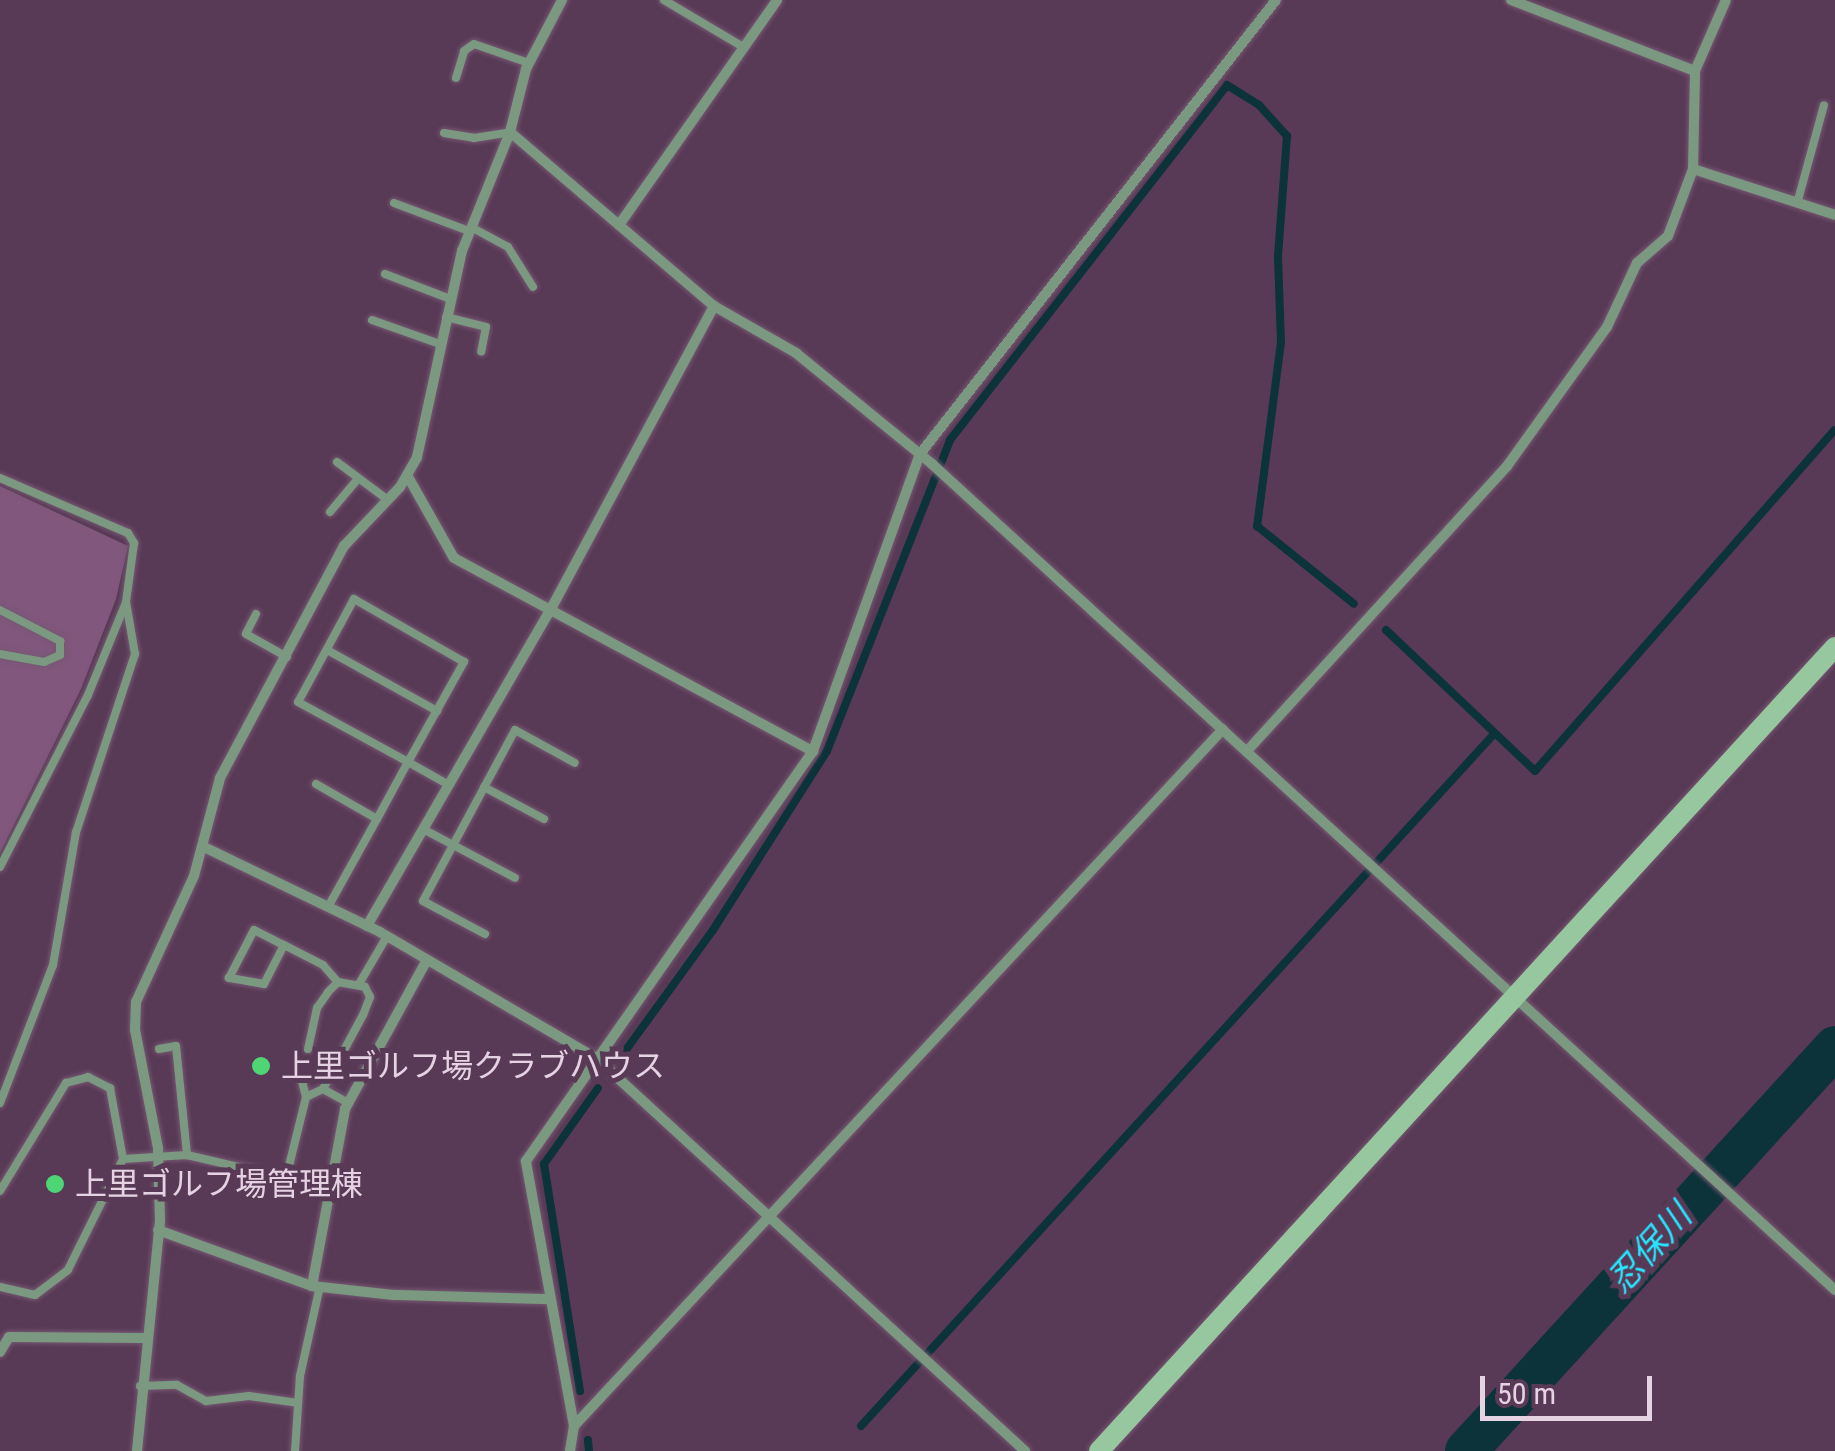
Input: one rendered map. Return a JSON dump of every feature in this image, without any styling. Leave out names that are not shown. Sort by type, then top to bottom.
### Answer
[{"type":"street","points":[[137,1451],[143,1338],[158,1230],[158,1156],[135,1030],[136,1002],[204,847],[220,778],[344,546],[388,500],[418,457],[450,299],[470,229],[510,132],[529,62],[562,0]]},
{"type":"street","points":[[620,225],[778,0]]},
{"type":"street","points":[[570,1451],[574,1426],[547,1299],[526,1162],[813,751],[920,454],[1276,0]]},
{"type":"street","points":[[1511,0],[1695,71]]},
{"type":"street","points":[[1247,750],[1507,466],[1606,327],[1637,263],[1668,236],[1693,169],[1695,71],[1726,0]]},
{"type":"street","points":[[510,132],[714,306],[796,352],[920,454],[1835,1290]]},
{"type":"street","points":[[1693,169],[1835,215]]},
{"type":"street","points":[[367,926],[552,607],[714,306]]},
{"type":"street","points":[[407,475],[454,558],[552,607],[813,751]]},
{"type":"street","points":[[1099,1451],[1835,647]]},
{"type":"street","points":[[574,1426],[769,1221],[1223,729]]},
{"type":"street","points":[[204,847],[387,936],[596,1058],[769,1221],[1025,1451]]},
{"type":"street","points":[[316,1286],[348,1103],[427,960]]},
{"type":"street","points":[[158,1230],[316,1286],[547,1299]]},
{"type":"street","points":[[0,1352],[9,1337],[143,1338]]},
{"type":"lane","points":[[664,0],[743,48]]},
{"type":"lane","points":[[456,78],[464,52],[474,44],[529,62]]},
{"type":"lane","points":[[1798,200],[1824,105]]},
{"type":"lane","points":[[444,133],[474,138],[510,132]]},
{"type":"lane","points":[[394,203],[470,229],[508,247],[533,287]]},
{"type":"lane","points":[[385,274],[450,299]]},
{"type":"lane","points":[[446,317],[486,327],[482,352]]},
{"type":"lane","points":[[372,320],[440,344]]},
{"type":"lane","points":[[337,462],[356,481],[388,500]]},
{"type":"lane","points":[[0,478],[128,534],[134,543],[126,602],[88,695],[0,868]]},
{"type":"lane","points":[[330,512],[356,481]]},
{"type":"lane","points":[[328,906],[376,819],[408,762],[437,711],[464,662],[354,599],[298,702],[408,762],[449,785]]},
{"type":"lane","points":[[0,1103],[53,965],[76,832],[135,654],[126,602]]},
{"type":"lane","points":[[0,610],[60,640],[60,655],[44,662],[0,654]]},
{"type":"lane","points":[[256,614],[246,634],[287,657]]},
{"type":"lane","points":[[326,650],[437,711]]},
{"type":"lane","points":[[484,934],[423,901],[515,730],[575,762]]},
{"type":"lane","points":[[316,784],[376,819]]},
{"type":"lane","points":[[484,787],[544,820]]},
{"type":"lane","points":[[423,829],[515,878]]},
{"type":"lane","points":[[284,945],[264,984],[230,978],[254,930],[323,964],[338,982],[360,984],[370,997],[323,1089],[306,1097]]},
{"type":"lane","points":[[360,984],[387,936]]},
{"type":"lane","points":[[308,1049],[317,1008],[338,982]]},
{"type":"lane","points":[[159,1049],[176,1046],[187,1155]]},
{"type":"lane","points":[[0,1191],[66,1083],[88,1076],[110,1088],[124,1159],[68,1270],[35,1295],[0,1287]]},
{"type":"lane","points":[[124,1159],[187,1155],[286,1178],[306,1097],[302,1081]]},
{"type":"lane","points":[[323,1089],[348,1103]]},
{"type":"lane","points":[[294,1451],[316,1286]]},
{"type":"lane","points":[[140,1386],[177,1385],[206,1401],[249,1396],[298,1403]]},
{"type":"shaded area","points":[[0,486],[128,546],[116,599],[81,689],[0,853]]},
{"type":"waterway","points":[[623,1054],[713,930],[827,751],[950,440],[1227,85],[1259,105],[1287,136],[1278,257],[1281,342],[1257,526],[1354,604]]},
{"type":"waterway","points":[[1386,630],[1535,771],[1835,430]]},
{"type":"waterway","points":[[861,1426],[1494,734]]},
{"type":"waterway","name":"忍保川","points":[[1466,1451],[1835,1047]]},
{"type":"waterway","points":[[580,1391],[544,1164],[598,1088]]},
{"type":"waterway","points":[[588,1440],[589,1451]]},
{"type":"place","name":"上里ゴルフ場クラブハウス","points":[[261,1066]]},
{"type":"place","name":"上里ゴルフ場管理棟","points":[[55,1184]]}]
